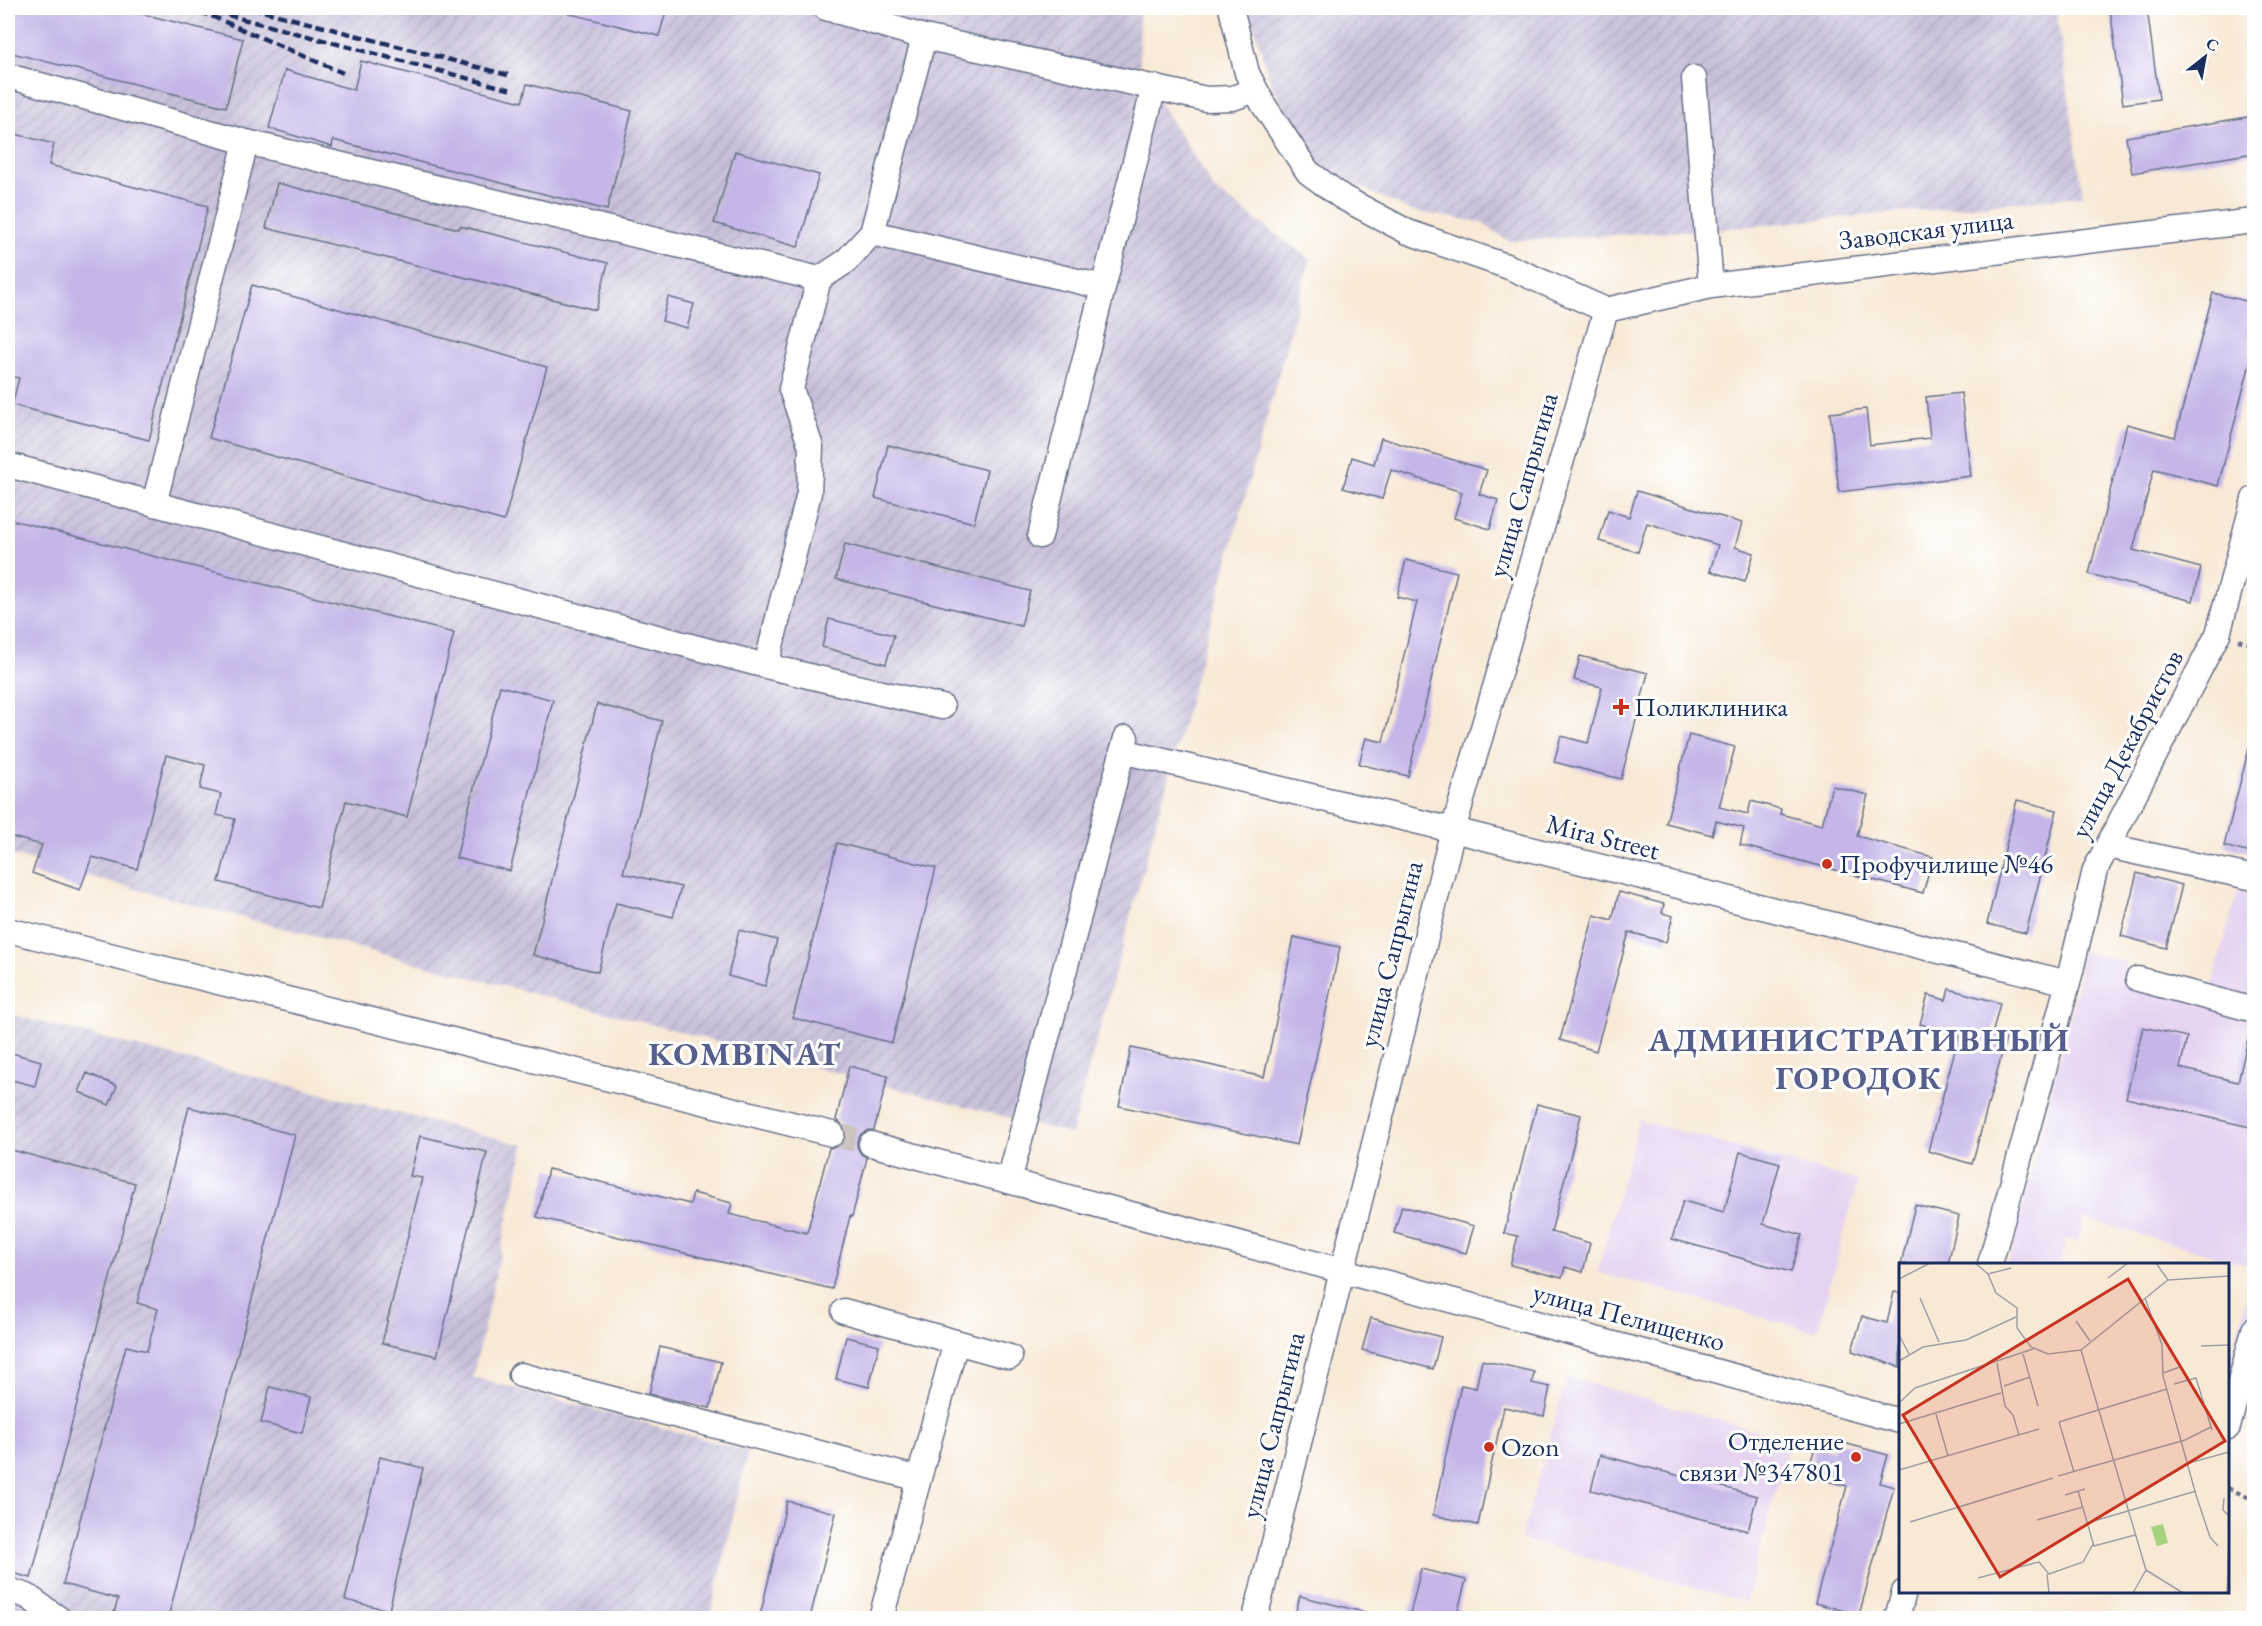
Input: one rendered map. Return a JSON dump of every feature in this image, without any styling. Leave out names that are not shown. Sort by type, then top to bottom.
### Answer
[{"type":"street","points":[[826,8],[924,37],[1206,99],[1233,98],[1255,90]]},
{"type":"street","points":[[1231,8],[1247,74],[1308,172],[1341,197],[1408,232],[1509,267],[1606,310]]},
{"type":"street","points":[[766,666],[809,493],[811,447],[791,389],[819,279],[845,262],[872,233],[924,37]]},
{"type":"street","points":[[8,76],[246,142],[819,279]]},
{"type":"street","points":[[1694,78],[1711,286]]},
{"type":"street","points":[[1040,536],[1154,87]]},
{"type":"street","points":[[154,504],[246,142]]},
{"type":"street","name":"Заводская улица","points":[[1606,310],[1711,286],[2254,221]]},
{"type":"street","points":[[872,233],[1103,287]]},
{"type":"street","name":"улица Сапрыгина","points":[[1255,1618],[1453,830],[1606,310]]},
{"type":"street","points":[[8,465],[766,666],[942,707]]},
{"type":"street","name":"улица Декабристов","points":[[1990,1263],[2068,983],[2095,870],[2218,634],[2254,499]]},
{"type":"street","name":"Mira Street","points":[[1009,1181],[1124,745],[1453,830],[2068,983]]},
{"type":"street","points":[[2108,846],[2254,878]]},
{"type":"street","points":[[8,930],[832,1134]]},
{"type":"street","points":[[2138,979],[2254,1010]]},
{"type":"street","name":"улица Пелищенко","points":[[871,1144],[1899,1421]]},
{"type":"street","points":[[844,1311],[1011,1357]]},
{"type":"street","points":[[2229,1423],[2254,1330]]},
{"type":"street","points":[[881,1618],[956,1342]]},
{"type":"street","points":[[521,1375],[919,1479]]},
{"type":"street","points":[[8,1590],[27,1596],[58,1618]]},
{"type":"street","points":[[1897,1618],[1904,1593]]},
{"type":"path","points":[[2229,1488],[2254,1500]]},
{"type":"shaded area","points":[[8,8],[1139,8],[1140,71],[1214,189],[1310,259],[1071,1134],[8,854]]},
{"type":"shaded area","points":[[1250,8],[2056,8],[2083,196],[1718,229],[1508,241],[1481,222],[1411,211],[1321,168],[1272,87]]},
{"type":"shaded area","points":[[2238,890],[2254,894],[2254,1267],[2083,1218],[2078,1241],[2066,1239],[2060,1263],[2008,1263],[2018,1224],[2011,1223],[2013,1212],[2021,1214],[2079,980],[2080,950],[2126,962],[2124,970],[2209,996]]},
{"type":"shaded area","points":[[8,1014],[524,1145],[473,1377],[748,1451],[710,1618],[8,1618]]},
{"type":"shaded area","points":[[1639,1120],[1858,1181],[1817,1332],[1597,1272]]},
{"type":"shaded area","points":[[2254,1267],[2254,1381],[2229,1373]]},
{"type":"shaded area","points":[[1567,1377],[1790,1440],[1745,1602],[1521,1539]]},
{"type":"building","points":[[8,8],[119,8],[243,39],[226,107],[8,52]]},
{"type":"building","points":[[567,8],[667,8],[659,36],[567,13]]},
{"type":"building","points":[[2110,8],[2147,8],[2159,99],[2123,104]]},
{"type":"building","points":[[361,61],[522,102],[527,84],[632,111],[607,210],[333,140],[332,147],[269,128],[285,70],[354,90]]},
{"type":"building","points":[[2254,116],[2254,153],[2132,173],[2126,137]]},
{"type":"building","points":[[8,132],[54,144],[49,165],[208,206],[149,440],[12,405],[19,378],[8,376]]},
{"type":"building","points":[[735,151],[819,175],[798,247],[714,223]]},
{"type":"building","points":[[277,183],[459,229],[460,226],[608,263],[596,310],[266,228]]},
{"type":"building","points":[[252,285],[547,367],[504,521],[209,438]]},
{"type":"building","points":[[2213,293],[2254,303],[2254,348],[2218,486],[2154,469],[2133,550],[2201,568],[2193,601],[2089,574],[2127,424],[2175,437]]},
{"type":"building","points":[[668,297],[694,304],[687,328],[662,321]]},
{"type":"building","points":[[1961,393],[1971,476],[1839,492],[1830,413],[1866,409],[1870,445],[1930,438],[1926,397]]},
{"type":"building","points":[[1381,438],[1487,470],[1479,494],[1498,500],[1490,529],[1454,518],[1462,492],[1391,470],[1382,499],[1343,488],[1352,457],[1374,464]]},
{"type":"building","points":[[888,445],[987,470],[974,523],[875,498]]},
{"type":"building","points":[[1637,491],[1742,523],[1735,547],[1754,553],[1745,582],[1710,571],[1718,545],[1647,523],[1638,552],[1599,541],[1608,510],[1629,517]]},
{"type":"building","points":[[8,519],[454,633],[407,817],[346,801],[319,908],[219,882],[235,819],[216,815],[221,794],[200,789],[205,765],[166,755],[137,869],[92,857],[80,890],[32,873],[42,845],[8,836]]},
{"type":"building","points":[[845,544],[1030,591],[1021,626],[836,579]]},
{"type":"building","points":[[1406,560],[1457,572],[1408,776],[1359,764],[1366,738],[1383,742],[1417,602],[1397,597]]},
{"type":"building","points":[[829,619],[894,635],[886,664],[822,647]]},
{"type":"building","points":[[1580,656],[1648,673],[1621,779],[1554,762],[1561,736],[1588,743],[1602,687],[1574,680]]},
{"type":"building","points":[[500,686],[553,700],[510,871],[456,858]]},
{"type":"building","points":[[597,704],[662,721],[623,873],[681,887],[673,917],[616,903],[598,972],[533,955]]},
{"type":"building","points":[[1689,735],[1735,747],[1719,807],[1748,814],[1751,801],[1781,809],[1780,814],[1822,825],[1832,786],[1868,795],[1857,836],[1933,857],[1923,893],[1740,845],[1744,828],[1716,821],[1712,835],[1666,823]]},
{"type":"building","points":[[2249,748],[2254,749],[2254,854],[2224,846]]},
{"type":"building","points":[[2017,800],[2057,810],[2026,933],[1987,924]]},
{"type":"building","points":[[837,843],[936,868],[892,1043],[793,1018]]},
{"type":"building","points":[[2137,873],[2182,885],[2166,948],[2121,936]]},
{"type":"building","points":[[1619,892],[1664,904],[1662,913],[1673,916],[1666,942],[1629,932],[1596,1051],[1560,1040],[1594,915],[1612,920]]},
{"type":"building","points":[[739,930],[777,940],[765,986],[728,976]]},
{"type":"building","points":[[1294,937],[1340,947],[1297,1145],[1119,1106],[1131,1048],[1264,1077]]},
{"type":"building","points":[[1949,989],[2000,1003],[1993,1031],[2007,1035],[1972,1164],[1928,1151],[1959,1035],[1920,1024],[1928,995],[1946,1000]]},
{"type":"building","points":[[2143,1027],[2187,1037],[2180,1068],[2238,1082],[2248,1038],[2254,1039],[2254,1128],[2126,1098]]},
{"type":"building","points":[[8,1052],[41,1061],[35,1086],[8,1079]]},
{"type":"building","points":[[849,1066],[888,1076],[874,1130],[861,1134],[857,1141],[861,1154],[867,1158],[832,1289],[537,1217],[548,1169],[690,1204],[693,1193],[732,1203],[729,1214],[807,1233],[829,1148],[842,1144],[846,1138],[845,1130],[836,1120]]},
{"type":"building","points":[[87,1073],[117,1086],[109,1105],[79,1092]]},
{"type":"building","points":[[1537,1104],[1581,1115],[1551,1232],[1590,1243],[1583,1272],[1565,1267],[1562,1278],[1510,1265],[1518,1236],[1504,1233]]},
{"type":"building","points":[[189,1107],[295,1135],[168,1618],[134,1618],[114,1613],[118,1599],[63,1584],[126,1346],[147,1351],[158,1309],[137,1303]]},
{"type":"building","points":[[420,1136],[487,1152],[437,1356],[382,1343],[422,1178],[410,1176]]},
{"type":"building","points":[[8,1149],[135,1183],[31,1578],[8,1572]]},
{"type":"building","points":[[1740,1152],[1780,1163],[1763,1224],[1802,1235],[1791,1272],[1672,1239],[1683,1201],[1724,1212]]},
{"type":"building","points":[[1915,1205],[1959,1216],[1948,1263],[1901,1263]]},
{"type":"building","points":[[1402,1206],[1474,1226],[1466,1253],[1394,1233]]},
{"type":"building","points":[[1894,1292],[1899,1293],[1899,1367],[1852,1351],[1862,1316],[1887,1323]]},
{"type":"building","points":[[1371,1318],[1441,1337],[1433,1369],[1362,1350]]},
{"type":"building","points":[[846,1337],[879,1345],[869,1387],[836,1379]]},
{"type":"building","points":[[660,1347],[721,1362],[710,1408],[649,1394]]},
{"type":"building","points":[[1482,1360],[1534,1372],[1532,1383],[1550,1387],[1544,1416],[1504,1407],[1478,1525],[1433,1515],[1461,1385],[1476,1388]]},
{"type":"building","points":[[270,1387],[311,1397],[302,1433],[261,1423]]},
{"type":"building","points":[[1836,1441],[1888,1455],[1880,1483],[1894,1487],[1859,1615],[1815,1603],[1847,1486],[1807,1476],[1815,1447],[1833,1451]]},
{"type":"building","points":[[1600,1455],[1757,1496],[1748,1531],[1591,1490]]},
{"type":"building","points":[[380,1457],[423,1468],[389,1610],[345,1600]]},
{"type":"building","points":[[787,1501],[836,1513],[810,1618],[760,1616]]},
{"type":"building","points":[[1421,1569],[1466,1580],[1456,1618],[1409,1618]]},
{"type":"building","points":[[1300,1596],[1368,1613],[1368,1618],[1294,1618]]},
{"type":"tunnel","points":[[832,1134],[871,1144]]},
{"type":"railway","points":[[186,8],[209,15],[343,73]]},
{"type":"railway","points":[[201,8],[512,90]]},
{"type":"railway","points":[[251,8],[508,75]]},
{"type":"place","name":"Поликлиника","points":[[1621,707]]},
{"type":"place","name":"Профучилище №46","points":[[1827,864]]},
{"type":"place","name":"Ozon","points":[[1489,1447]]},
{"type":"place","name":"Отделение связи №347801","points":[[1856,1457]]},
{"type":"district","name":"KOMBINAT","points":[[745,1053]]},
{"type":"district","name":"АДМИНИСТРАТИВНЫЙ ГОРОДОК","points":[[1859,1058]]}]
